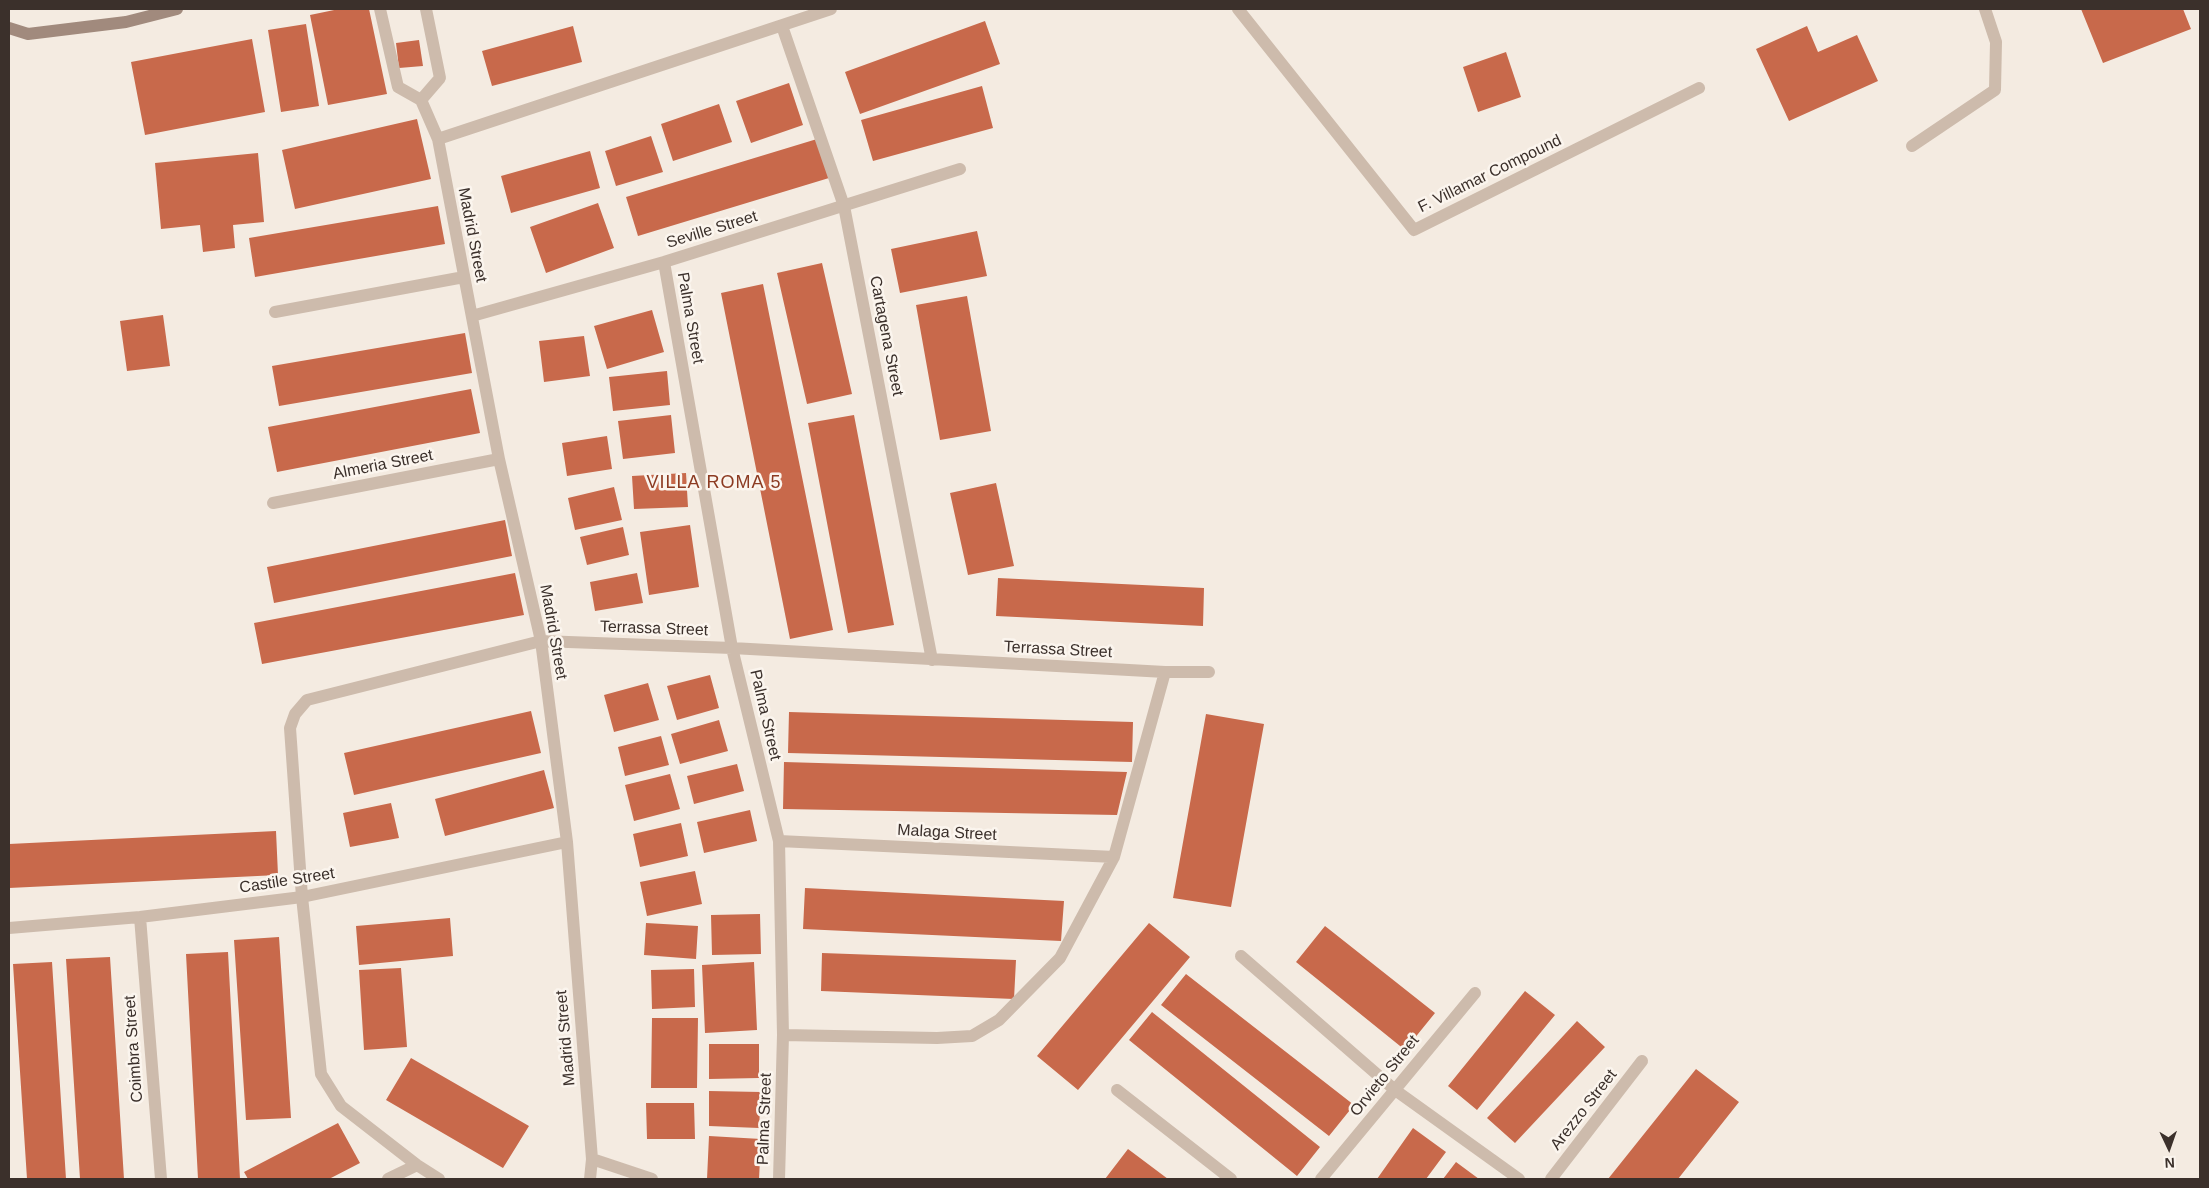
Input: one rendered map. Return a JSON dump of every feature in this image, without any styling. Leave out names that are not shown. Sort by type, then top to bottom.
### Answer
[{"type":"main road","points":[[9,28],[28,34],[126,22],[177,9]]},
{"type":"street","points":[[380,9],[398,88],[421,100],[440,78],[426,9]]},
{"type":"street","points":[[438,139],[831,9]]},
{"type":"street","name":"F. Villamar Compound","points":[[1238,9],[1414,230],[1699,88]]},
{"type":"street","points":[[1912,146],[1995,90],[1996,42],[1985,9]]},
{"type":"street","name":"Cartagena Street","points":[[782,26],[844,206],[932,660]]},
{"type":"street","name":"Madrid Street","points":[[421,100],[438,139],[499,460],[541,641],[567,842],[592,1159],[590,1179]]},
{"type":"street","name":"Seville Street","points":[[472,316],[664,262],[960,170]]},
{"type":"street","name":"Palma Street","points":[[664,262],[732,648],[779,841],[783,1035],[779,1179]]},
{"type":"street","points":[[275,312],[464,278]]},
{"type":"street","name":"Almeria Street","points":[[273,503],[499,460]]},
{"type":"street","name":"Terrassa Street","points":[[417,1165],[341,1106],[321,1074],[302,897],[290,728],[295,714],[307,700],[541,641],[732,648],[1165,672],[1209,672]]},
{"type":"street","points":[[783,1035],[937,1038],[972,1036],[999,1020],[1060,958],[1114,857],[1165,672]]},
{"type":"street","name":"Malaga Street","points":[[779,841],[1114,857]]},
{"type":"street","name":"Castile Street","points":[[9,928],[140,916],[302,897],[567,842]]},
{"type":"street","name":"Coimbra Street","points":[[140,916],[161,1179]]},
{"type":"street","points":[[1241,956],[1394,1090],[1519,1179]]},
{"type":"street","name":"Orvieto Street","points":[[1321,1179],[1475,993]]},
{"type":"street","name":"Arezzo Street","points":[[1551,1179],[1642,1061]]},
{"type":"street","points":[[1117,1090],[1231,1179]]},
{"type":"street","points":[[592,1159],[652,1179]]},
{"type":"street","points":[[388,1179],[417,1165],[439,1179]]},
{"type":"building","points":[[339,9],[369,9],[387,94],[328,105],[310,15]]},
{"type":"building","points":[[2081,9],[2183,9],[2191,29],[2103,63]]},
{"type":"building","points":[[985,21],[1000,64],[860,114],[845,72]]},
{"type":"building","points":[[306,24],[319,106],[281,112],[268,30]]},
{"type":"building","points":[[573,26],[582,62],[492,86],[482,51]]},
{"type":"building","points":[[1807,26],[1818,52],[1857,35],[1878,81],[1789,121],[1756,49]]},
{"type":"building","points":[[252,39],[265,112],[145,135],[131,62]]},
{"type":"building","points":[[419,40],[423,66],[399,68],[396,43]]},
{"type":"building","points":[[1506,52],[1521,97],[1478,112],[1463,67]]},
{"type":"building","points":[[789,83],[803,125],[751,143],[736,101]]},
{"type":"building","points":[[982,86],[993,128],[873,161],[861,120]]},
{"type":"building","points":[[719,104],[732,142],[673,161],[661,124]]},
{"type":"building","points":[[417,119],[431,179],[295,209],[282,150]]},
{"type":"building","points":[[651,136],[663,172],[616,186],[605,151]]},
{"type":"building","points":[[817,139],[829,178],[638,236],[626,197]]},
{"type":"building","points":[[590,151],[600,188],[511,213],[501,176]]},
{"type":"building","points":[[258,153],[264,222],[233,225],[235,248],[203,252],[200,225],[161,229],[155,163]]},
{"type":"building","points":[[598,203],[614,248],[546,273],[530,227]]},
{"type":"building","points":[[438,206],[445,244],[255,277],[249,238]]},
{"type":"building","points":[[977,231],[987,276],[900,293],[891,249]]},
{"type":"building","points":[[822,263],[852,394],[807,404],[777,273]]},
{"type":"building","points":[[763,284],[833,630],[790,639],[721,293]]},
{"type":"building","points":[[967,296],[991,431],[940,440],[916,305]]},
{"type":"building","points":[[652,310],[664,352],[607,369],[594,326]]},
{"type":"building","points":[[163,315],[170,366],[127,371],[120,321]]},
{"type":"building","points":[[465,333],[472,373],[279,406],[272,366]]},
{"type":"building","points":[[584,336],[590,376],[544,382],[539,341]]},
{"type":"building","points":[[667,371],[670,405],[613,411],[609,377]]},
{"type":"building","points":[[471,389],[480,433],[277,472],[268,427]]},
{"type":"building","points":[[671,415],[675,453],[623,459],[618,421]]},
{"type":"building","points":[[854,415],[894,625],[848,633],[808,423]]},
{"type":"building","points":[[607,436],[612,469],[567,476],[562,443]]},
{"type":"building","points":[[686,473],[688,507],[634,509],[632,476]]},
{"type":"building","points":[[996,483],[1014,566],[968,575],[950,493]]},
{"type":"building","points":[[614,487],[622,520],[575,530],[568,498]]},
{"type":"building","points":[[505,520],[512,556],[274,603],[267,567]]},
{"type":"building","points":[[690,525],[699,587],[649,595],[640,532]]},
{"type":"building","points":[[623,527],[629,555],[587,565],[580,537]]},
{"type":"building","points":[[515,573],[524,615],[262,664],[254,623]]},
{"type":"building","points":[[637,573],[643,603],[595,611],[590,582]]},
{"type":"building","points":[[998,578],[1204,588],[1203,626],[996,616]]},
{"type":"building","points":[[710,675],[719,708],[677,720],[667,686]]},
{"type":"building","points":[[648,683],[659,720],[614,732],[604,695]]},
{"type":"building","points":[[531,711],[541,753],[354,795],[344,753]]},
{"type":"building","points":[[789,712],[1133,722],[1132,762],[788,753]]},
{"type":"building","points":[[1206,714],[1264,724],[1231,907],[1173,898]]},
{"type":"building","points":[[719,720],[728,751],[680,764],[671,734]]},
{"type":"building","points":[[661,736],[669,765],[625,776],[618,747]]},
{"type":"building","points":[[784,762],[1127,772],[1117,815],[783,809]]},
{"type":"building","points":[[737,764],[744,791],[694,804],[687,776]]},
{"type":"building","points":[[544,770],[554,808],[445,836],[435,799]]},
{"type":"building","points":[[670,774],[680,809],[634,821],[625,785]]},
{"type":"building","points":[[391,803],[399,838],[350,847],[343,813]]},
{"type":"building","points":[[750,810],[757,841],[704,853],[697,822]]},
{"type":"building","points":[[681,823],[688,856],[640,867],[633,834]]},
{"type":"building","points":[[276,831],[278,875],[9,888],[9,844]]},
{"type":"building","points":[[695,871],[702,904],[647,916],[640,882]]},
{"type":"building","points":[[805,888],[1064,901],[1061,941],[803,929]]},
{"type":"building","points":[[760,914],[761,954],[712,955],[711,915]]},
{"type":"building","points":[[450,918],[453,956],[359,965],[356,926]]},
{"type":"building","points":[[646,923],[698,926],[696,959],[644,955]]},
{"type":"building","points":[[1149,923],[1190,957],[1078,1090],[1037,1056]]},
{"type":"building","points":[[1325,926],[1435,1013],[1405,1050],[1296,962]]},
{"type":"building","points":[[279,937],[291,1118],[246,1120],[234,940]]},
{"type":"building","points":[[228,952],[240,1179],[198,1179],[186,954]]},
{"type":"building","points":[[822,953],[1016,960],[1014,999],[821,991]]},
{"type":"building","points":[[110,957],[124,1179],[80,1179],[66,959]]},
{"type":"building","points":[[52,962],[66,1179],[27,1179],[13,964]]},
{"type":"building","points":[[754,962],[757,1030],[705,1033],[702,965]]},
{"type":"building","points":[[401,968],[407,1047],[364,1050],[359,970]]},
{"type":"building","points":[[694,969],[695,1007],[652,1009],[651,970]]},
{"type":"building","points":[[1186,974],[1354,1105],[1329,1136],[1161,1005]]},
{"type":"building","points":[[1525,991],[1555,1015],[1477,1110],[1448,1086]]},
{"type":"building","points":[[1152,1012],[1320,1147],[1297,1176],[1129,1040]]},
{"type":"building","points":[[652,1018],[698,1018],[697,1088],[651,1088]]},
{"type":"building","points":[[1577,1021],[1605,1047],[1515,1143],[1487,1118]]},
{"type":"building","points":[[709,1044],[759,1044],[759,1078],[709,1079]]},
{"type":"building","points":[[411,1058],[529,1126],[503,1168],[386,1100]]},
{"type":"building","points":[[1696,1069],[1739,1102],[1678,1179],[1608,1179]]},
{"type":"building","points":[[709,1091],[761,1092],[759,1128],[709,1126]]},
{"type":"building","points":[[646,1103],[694,1103],[695,1139],[647,1139]]},
{"type":"building","points":[[338,1123],[360,1163],[329,1179],[248,1179],[244,1172]]},
{"type":"building","points":[[1413,1128],[1446,1152],[1426,1179],[1377,1179]]},
{"type":"building","points":[[709,1136],[761,1139],[759,1179],[707,1179]]},
{"type":"building","points":[[1128,1149],[1168,1179],[1105,1179]]},
{"type":"building","points":[[1456,1162],[1479,1179],[1443,1179]]},
{"type":"district","name":"VILLA ROMA 5","points":[[714,483]]}]
